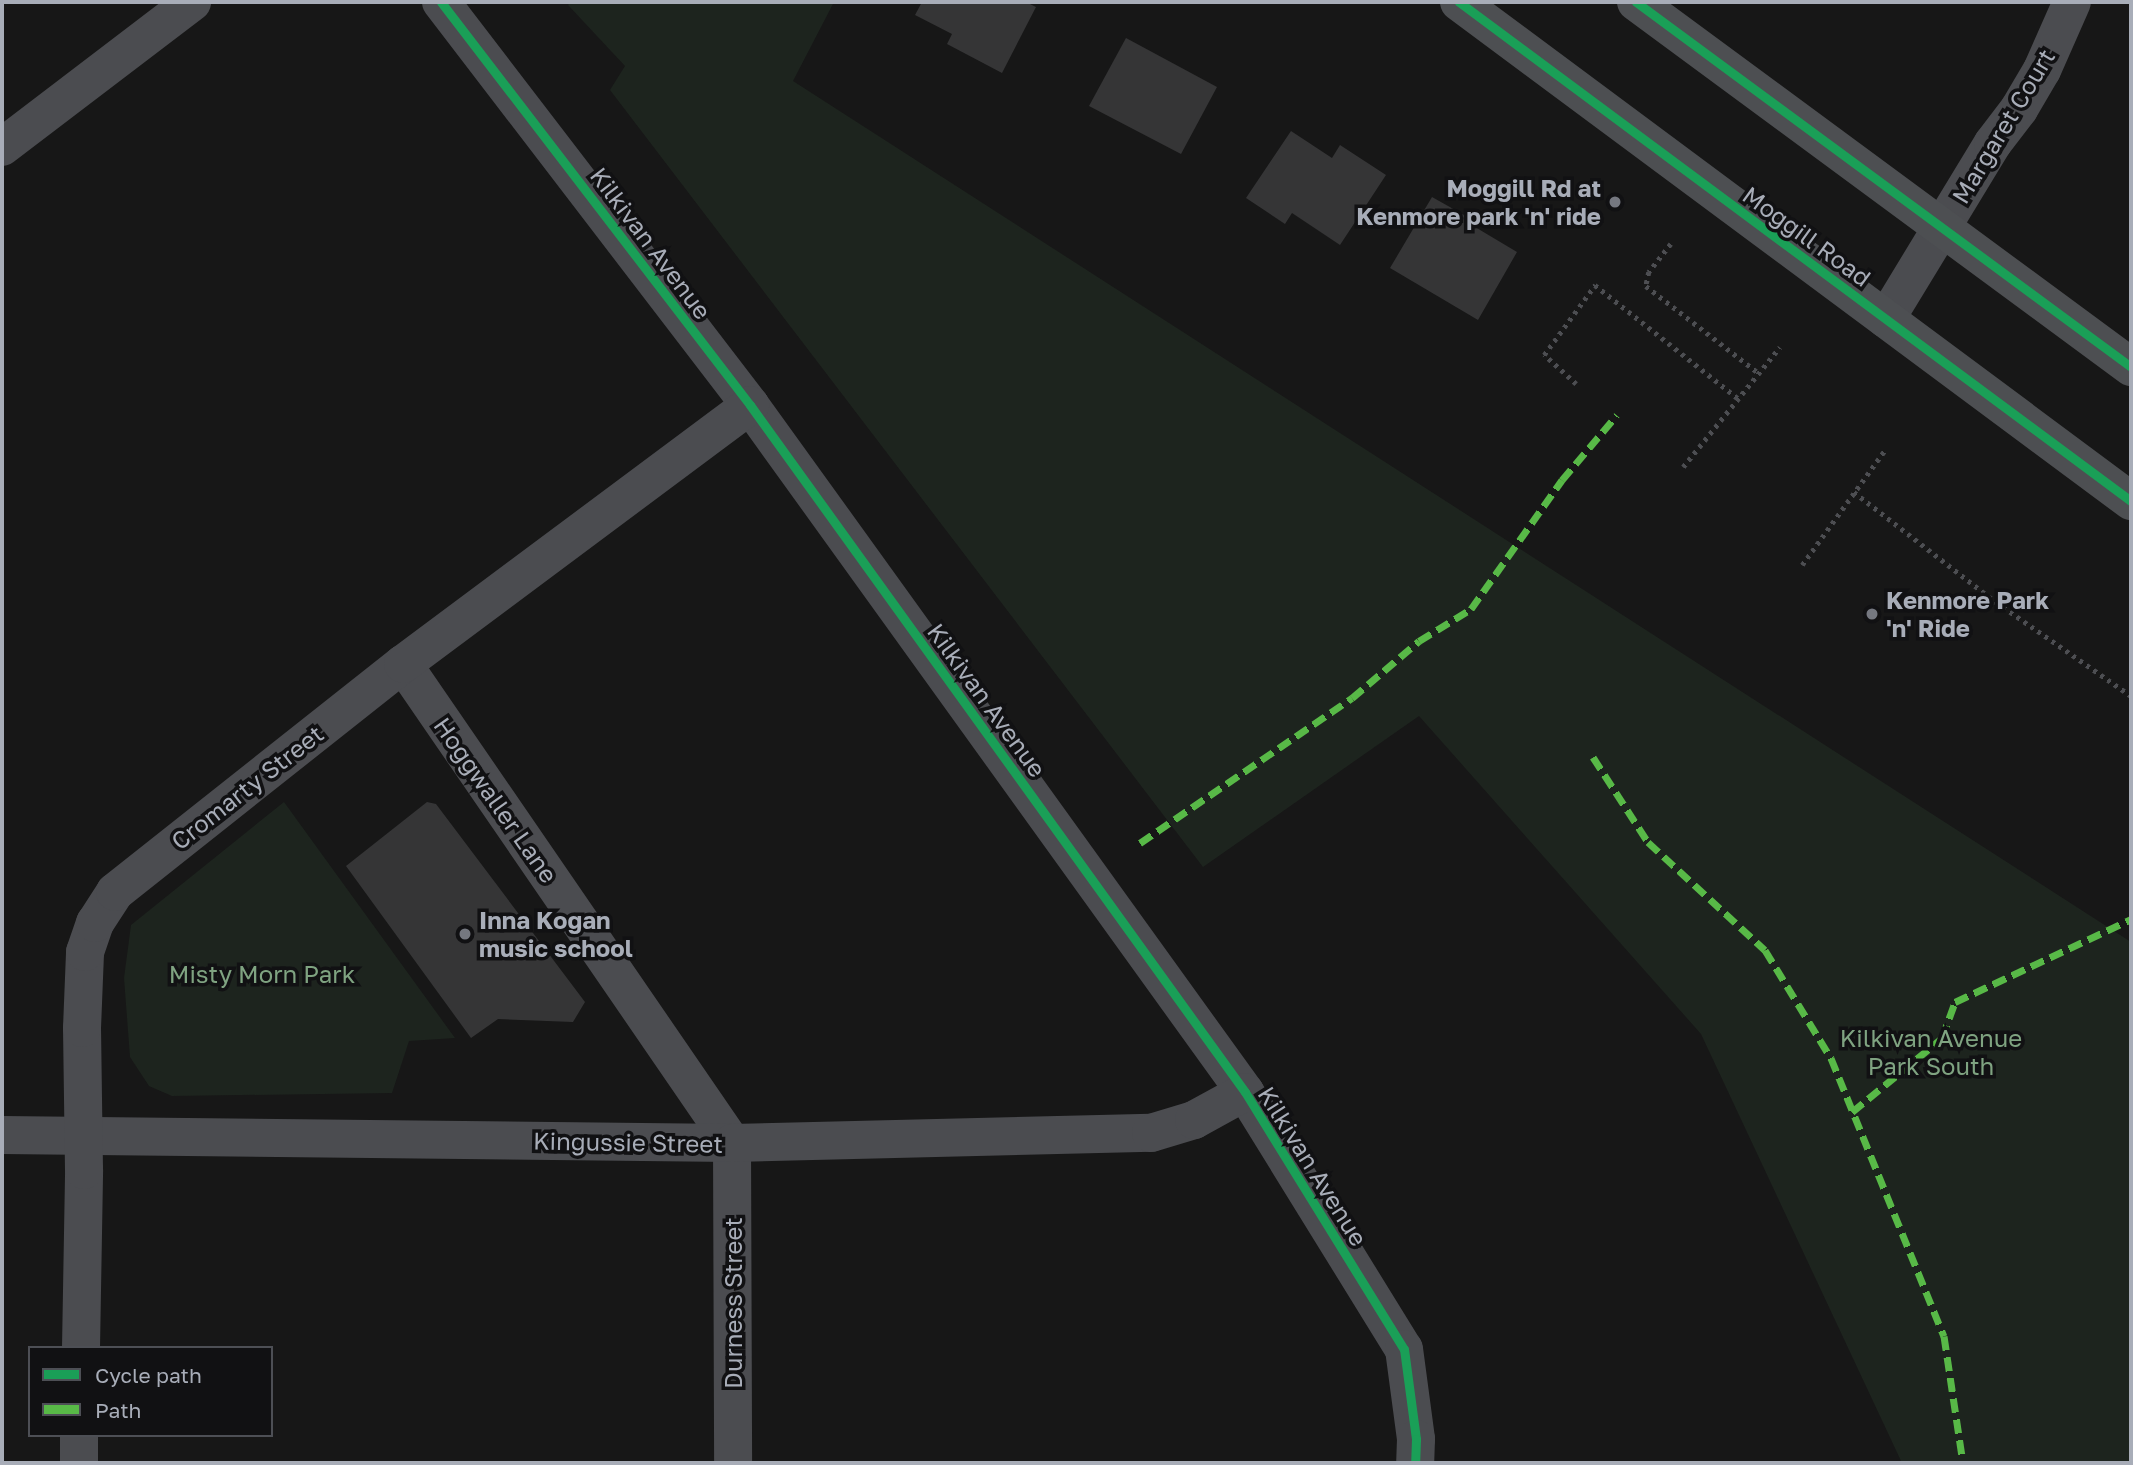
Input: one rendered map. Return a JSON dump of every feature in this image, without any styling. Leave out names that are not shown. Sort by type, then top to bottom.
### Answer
[{"type":"main road","name":"Moggill Road","points":[[1459,2],[2131,501]]},
{"type":"main road","points":[[1636,2],[2131,367]]},
{"type":"street","points":[[2,147],[192,2]]},
{"type":"street","name":"Kilkivan Avenue","points":[[441,2],[750,405],[1245,1092],[1404,1349],[1416,1439],[1415,1463]]},
{"type":"street","name":"Margaret Court","points":[[1886,318],[2042,70],[2072,2]]},
{"type":"street","name":"Cromarty Street","points":[[81,1346],[84,1135],[82,1028],[85,952],[95,923],[115,892],[403,664],[750,405]]},
{"type":"street","name":"Hoggwaller Lane","points":[[403,664],[732,1143]]},
{"type":"street","name":"Kingussie Street","points":[[2,1135],[732,1143],[1152,1133],[1194,1120],[1245,1092]]},
{"type":"street","name":"Durness Street","points":[[732,1143],[733,1463]]},
{"type":"street","points":[[79,1437],[79,1463]]},
{"type":"path","points":[[1671,244],[1649,272],[1646,286],[1760,374]]},
{"type":"path","points":[[1576,384],[1544,355],[1595,285],[1739,399]]},
{"type":"path","points":[[1683,467],[1780,348]]},
{"type":"path","points":[[1802,565],[1885,450]]},
{"type":"path","points":[[1854,492],[1996,601],[2131,696]]},
{"type":"green space","name":"Kilkivan Avenue Park South","points":[[570,2],[834,2],[793,81],[2131,942],[2131,1463],[1902,1463],[1701,1034],[1419,716],[1203,867],[610,90],[625,66],[568,5]]},
{"type":"green space","name":"Misty Morn Park","points":[[284,802],[455,1038],[409,1041],[392,1093],[172,1096],[149,1086],[130,1057],[124,978],[131,925]]},
{"type":"building","points":[[922,2],[1026,2],[1036,7],[1002,73],[947,44],[952,34],[915,15]]},
{"type":"building","points":[[1126,38],[1217,87],[1181,154],[1089,106]]},
{"type":"building","points":[[1291,131],[1332,158],[1340,145],[1386,175],[1340,245],[1292,213],[1285,224],[1246,198]]},
{"type":"building","points":[[1432,197],[1473,220],[1470,224],[1517,252],[1478,320],[1390,268]]},
{"type":"building","name":"Inna Kogan music school","points":[[427,802],[436,804],[585,1002],[573,1022],[498,1019],[471,1038],[346,866]]},
{"type":"marked path","points":[[1140,843],[1352,698],[1419,641],[1471,609],[1562,480],[1617,415]]},
{"type":"marked path","points":[[1593,757],[1648,842],[1765,950],[1831,1058],[1944,1336],[1963,1463]]},
{"type":"marked path","points":[[1852,1112],[1942,1038],[1955,1002],[2131,919]]},
{"type":"cycle path","points":[[441,2],[750,405],[1245,1092],[1404,1349],[1416,1439],[1415,1463]]},
{"type":"cycle path","points":[[1459,2],[2131,501]]},
{"type":"cycle path","points":[[1636,2],[2131,367]]},
{"type":"place","name":"Moggill Rd at Kenmore park 'n' ride","points":[[1615,202]]},
{"type":"place","name":"Kenmore Park 'n' Ride","points":[[1872,614]]},
{"type":"place","name":"Inna Kogan music school","points":[[465,934]]}]
